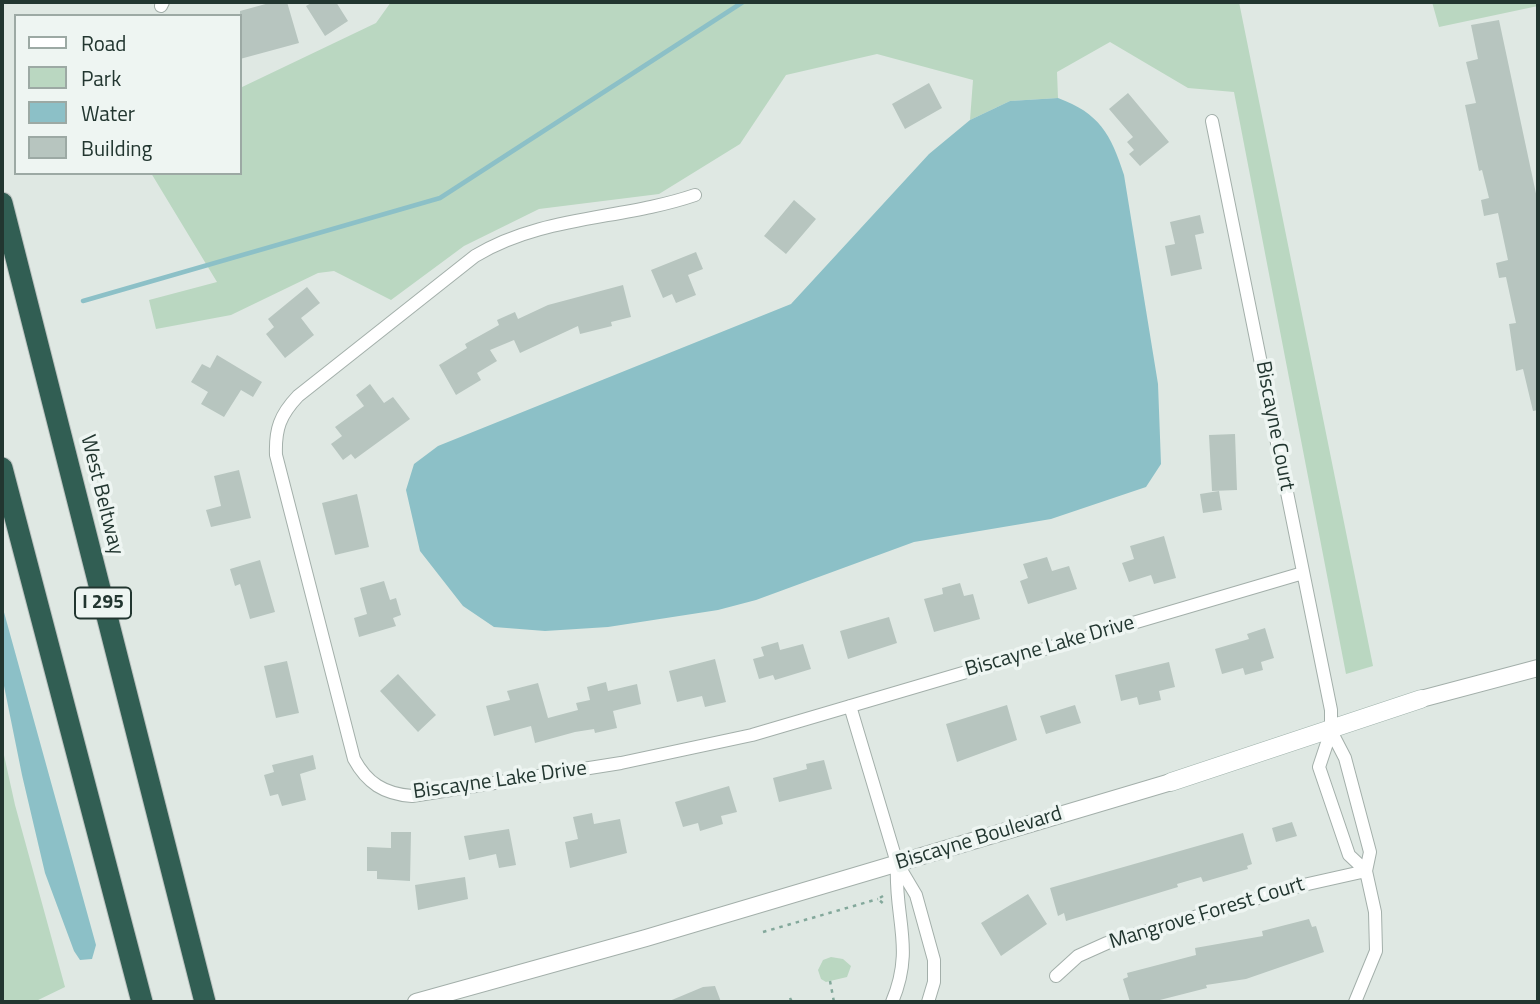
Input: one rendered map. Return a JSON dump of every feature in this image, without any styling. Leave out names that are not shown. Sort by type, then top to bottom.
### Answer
[{"type":"highway","name":"West Beltway","points":[[2,203],[205,1002]]},
{"type":"highway","points":[[2,468],[142,1002]]},
{"type":"main road","name":"Biscayne Boulevard","points":[[1171,782],[1421,699]]},
{"type":"street","name":"Biscayne Court","points":[[1212,121],[1331,710],[1331,731]]},
{"type":"street","name":"Biscayne Lake Drive","points":[[695,195],[664,205],[552,224],[494,244],[475,256],[309,388],[284,412],[278,424],[276,455],[354,759],[363,775],[377,787],[395,795],[412,796],[681,752],[850,706],[1303,573]]},
{"type":"street","name":"Biscayne Boulevard","points":[[1421,699],[1538,668]]},
{"type":"street","points":[[850,706],[897,863],[916,895],[934,960],[934,982],[929,1002]]},
{"type":"street","points":[[1331,731],[1319,767],[1349,855],[1366,871]]},
{"type":"street","points":[[1331,731],[1345,758],[1370,852],[1366,871],[1375,912],[1376,951],[1355,1002]]},
{"type":"street","name":"Biscayne Boulevard","points":[[416,1002],[1171,782]]},
{"type":"street","points":[[892,1002],[902,980],[905,957],[904,933],[896,901],[897,863]]},
{"type":"street","name":"Mangrove Forest Court","points":[[1056,976],[1078,956],[1107,943],[1299,886],[1366,871]]},
{"type":"path","points":[[764,932],[878,899]]},
{"type":"path","points":[[830,981],[834,1002]]},
{"type":"green space","points":[[391,2],[1239,2],[1373,666],[1346,674],[1234,92],[1188,88],[1110,42],[1057,72],[1058,98],[1010,101],[970,120],[973,80],[877,54],[786,75],[740,144],[659,194],[539,209],[464,246],[391,300],[334,271],[318,273],[231,315],[156,329],[149,300],[217,282],[152,175],[242,175],[242,87],[376,23]]},
{"type":"green space","points":[[1432,2],[1538,2],[1538,6],[1439,27]]},
{"type":"green space","points":[[2,746],[15,805],[65,987],[34,1002],[2,1002]]},
{"type":"green space","points":[[831,957],[843,959],[851,966],[847,977],[826,982],[821,979],[818,970],[823,960]]},
{"type":"water","points":[[1058,98],[1084,111],[1102,127],[1114,148],[1124,175],[1158,384],[1161,464],[1146,487],[1051,519],[914,542],[756,600],[718,610],[608,627],[545,631],[494,627],[463,606],[420,551],[406,490],[414,464],[438,446],[791,304],[929,154],[970,120],[1010,101]]},
{"type":"water","points":[[2,605],[96,945],[92,959],[80,960],[74,951],[45,873],[2,676]]},
{"type":"building","points":[[273,2],[287,2],[299,43],[242,58],[240,11]]},
{"type":"building","points":[[313,2],[336,2],[348,21],[325,36],[306,6]]},
{"type":"building","points":[[1499,20],[1538,203],[1538,410],[1533,411],[1523,369],[1516,371],[1509,324],[1516,323],[1506,277],[1499,278],[1496,263],[1508,260],[1498,213],[1484,216],[1481,200],[1489,198],[1482,170],[1479,171],[1465,105],[1476,103],[1466,62],[1478,59],[1471,25]]},
{"type":"building","points":[[929,83],[942,108],[905,129],[892,104]]},
{"type":"building","points":[[1128,93],[1169,142],[1140,166],[1129,154],[1134,150],[1127,142],[1133,137],[1109,109]]},
{"type":"building","points":[[794,200],[816,219],[786,254],[764,236]]},
{"type":"building","points":[[1200,215],[1204,233],[1195,235],[1202,269],[1171,276],[1165,246],[1175,244],[1170,222]]},
{"type":"building","points":[[696,252],[703,269],[688,275],[696,295],[676,303],[672,294],[663,298],[651,270]]},
{"type":"building","points":[[623,285],[631,317],[611,322],[612,326],[580,334],[578,326],[520,353],[514,340],[490,350],[497,361],[477,373],[481,380],[456,395],[439,365],[467,348],[465,344],[499,325],[497,320],[515,312],[518,319],[548,305]]},
{"type":"building","points":[[307,287],[320,303],[301,318],[314,335],[285,358],[266,334],[274,327],[268,319]]},
{"type":"building","points":[[217,355],[262,382],[253,397],[241,390],[224,417],[201,404],[208,392],[191,382],[202,364],[210,368]]},
{"type":"building","points":[[370,384],[384,403],[393,397],[410,419],[355,459],[351,454],[343,460],[331,444],[342,436],[335,427],[364,406],[356,395]]},
{"type":"building","points":[[1235,434],[1237,490],[1212,491],[1209,435]]},
{"type":"building","points":[[239,470],[251,518],[211,527],[206,510],[221,506],[214,476]]},
{"type":"building","points":[[1219,491],[1222,510],[1203,513],[1200,494]]},
{"type":"building","points":[[357,494],[369,547],[335,555],[322,503]]},
{"type":"building","points":[[1164,536],[1176,578],[1154,584],[1151,575],[1129,582],[1122,563],[1134,559],[1130,546]]},
{"type":"building","points":[[1047,557],[1052,571],[1069,566],[1077,589],[1028,604],[1020,581],[1028,578],[1023,564]]},
{"type":"building","points":[[260,560],[275,612],[250,619],[240,584],[235,586],[230,569]]},
{"type":"building","points":[[384,581],[390,600],[396,598],[401,615],[393,618],[396,626],[359,637],[354,618],[367,614],[360,588]]},
{"type":"building","points":[[960,583],[964,596],[973,594],[980,619],[934,632],[924,599],[943,594],[942,588]]},
{"type":"building","points":[[889,617],[897,643],[848,659],[840,631]]},
{"type":"building","points":[[1265,628],[1274,658],[1261,662],[1263,670],[1245,675],[1243,668],[1222,674],[1215,649],[1249,639],[1247,634]]},
{"type":"building","points":[[778,642],[780,650],[803,644],[811,669],[775,680],[773,675],[759,679],[753,659],[764,656],[761,647]]},
{"type":"building","points":[[715,659],[726,702],[705,707],[702,696],[677,702],[669,671]]},
{"type":"building","points":[[287,661],[299,713],[276,718],[264,666]]},
{"type":"building","points":[[1169,662],[1175,687],[1159,691],[1161,700],[1139,705],[1137,697],[1121,701],[1115,675]]},
{"type":"building","points":[[398,674],[436,715],[418,732],[380,691]]},
{"type":"building","points":[[606,682],[608,691],[637,684],[641,704],[613,711],[617,728],[595,733],[594,729],[575,732],[535,743],[531,726],[494,736],[486,706],[510,700],[507,691],[538,683],[548,718],[578,710],[576,703],[590,700],[587,687]]},
{"type":"building","points":[[1007,705],[1017,740],[957,762],[946,724]]},
{"type":"building","points":[[1075,705],[1081,723],[1046,734],[1040,716]]},
{"type":"building","points":[[313,755],[316,769],[300,774],[306,800],[282,806],[278,794],[270,796],[264,775],[274,772],[272,765]]},
{"type":"building","points":[[824,760],[832,789],[779,802],[773,778],[807,769],[806,764]]},
{"type":"building","points":[[729,786],[737,812],[721,816],[723,824],[700,831],[698,823],[683,827],[675,802]]},
{"type":"building","points":[[592,813],[594,824],[620,819],[627,853],[570,868],[565,842],[578,839],[573,817]]},
{"type":"building","points":[[1292,822],[1297,836],[1276,842],[1272,828]]},
{"type":"building","points":[[509,829],[516,865],[499,868],[496,854],[469,860],[464,836]]},
{"type":"building","points":[[391,832],[411,832],[410,881],[377,879],[377,871],[367,871],[367,847],[391,848]]},
{"type":"building","points":[[1243,833],[1252,864],[1247,866],[1248,869],[1203,882],[1201,877],[1177,884],[1178,887],[1066,921],[1064,913],[1058,916],[1050,888]]},
{"type":"building","points":[[465,877],[468,899],[418,910],[415,885]]},
{"type":"building","points":[[1028,894],[1047,924],[1001,956],[981,923]]},
{"type":"building","points":[[1309,919],[1312,927],[1316,926],[1324,952],[1246,979],[1206,985],[1207,988],[1152,1002],[1130,1002],[1123,979],[1128,977],[1127,973],[1196,955],[1195,948],[1263,936],[1262,931]]},
{"type":"building","points":[[715,986],[721,1002],[667,1002],[703,987]]},
{"type":"waterway","points":[[83,301],[440,198],[743,2]]}]
